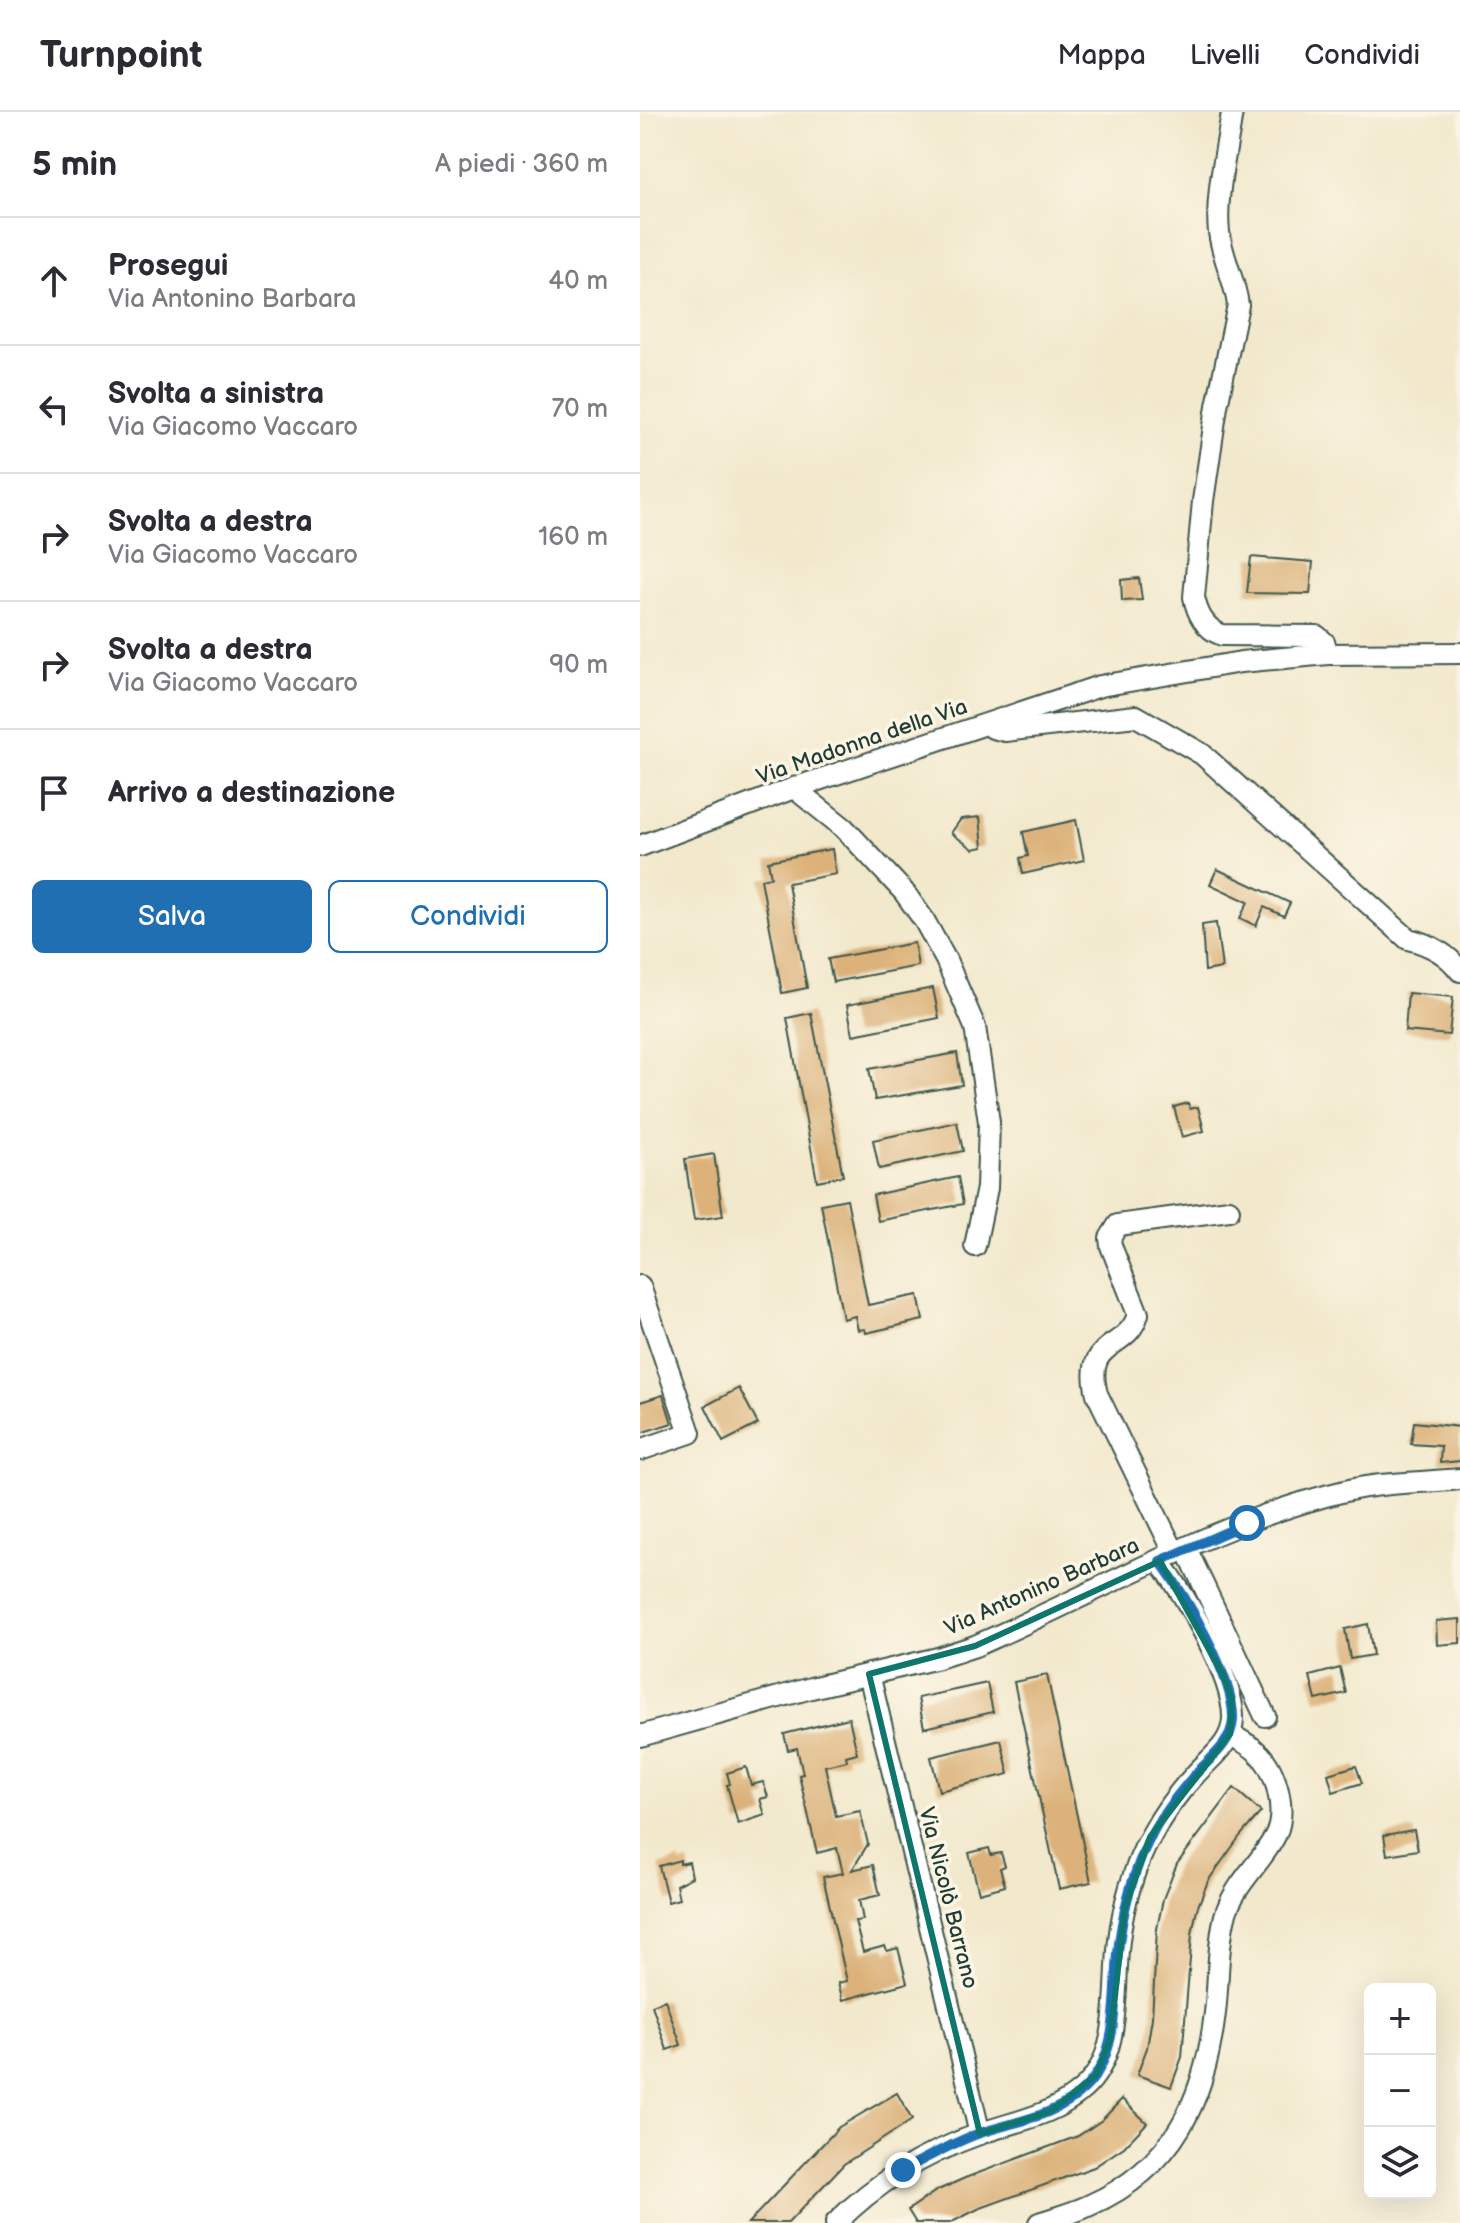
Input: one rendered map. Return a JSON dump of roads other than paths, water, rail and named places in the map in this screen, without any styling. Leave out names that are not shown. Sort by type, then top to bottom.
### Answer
[{"type":"street","points":[[1232,112],[1218,214],[1219,234],[1238,305],[1214,422],[1203,501],[1194,597],[1197,611],[1213,632],[1222,635],[1317,636],[1324,642],[1328,654],[1460,653]]},
{"type":"street","name":"Via Madonna della Via","points":[[640,846],[794,788],[1100,686],[1241,662],[1328,654]]},
{"type":"street","points":[[985,726],[1005,731],[1136,716],[1202,754],[1408,939],[1426,943],[1451,958],[1460,971]]},
{"type":"street","points":[[794,788],[844,828],[904,892],[946,960],[975,1027],[989,1122],[987,1188],[975,1246]]},
{"type":"street","points":[[1229,1210],[1118,1225],[1110,1238],[1138,1314],[1130,1329],[1097,1358],[1093,1379],[1097,1394],[1174,1554],[1265,1716]]},
{"type":"street","points":[[640,1450],[690,1433],[642,1299]]},
{"type":"street","name":"Via Antonino Barbara","points":[[640,1736],[696,1718],[975,1646],[1247,1523],[1346,1491],[1397,1482],[1460,1479]]},
{"type":"street","points":[[836,2223],[856,2203],[903,2170],[980,2134],[1051,2111],[1085,2088],[1096,2075],[1110,2040],[1125,1907],[1150,1837],[1194,1775],[1220,1750],[1230,1734],[1233,1721],[1232,1699],[1182,1591],[1174,1554]]},
{"type":"street","name":"Via Nicolò Barrano","points":[[869,1674],[980,2134]]},
{"type":"street","points":[[1039,2223],[1090,2206],[1119,2190],[1148,2168],[1172,2143],[1192,2110],[1205,2075],[1212,2038],[1219,1946],[1226,1913],[1236,1891],[1277,1833],[1280,1807],[1276,1785],[1266,1762],[1255,1750],[1230,1734]]}]
